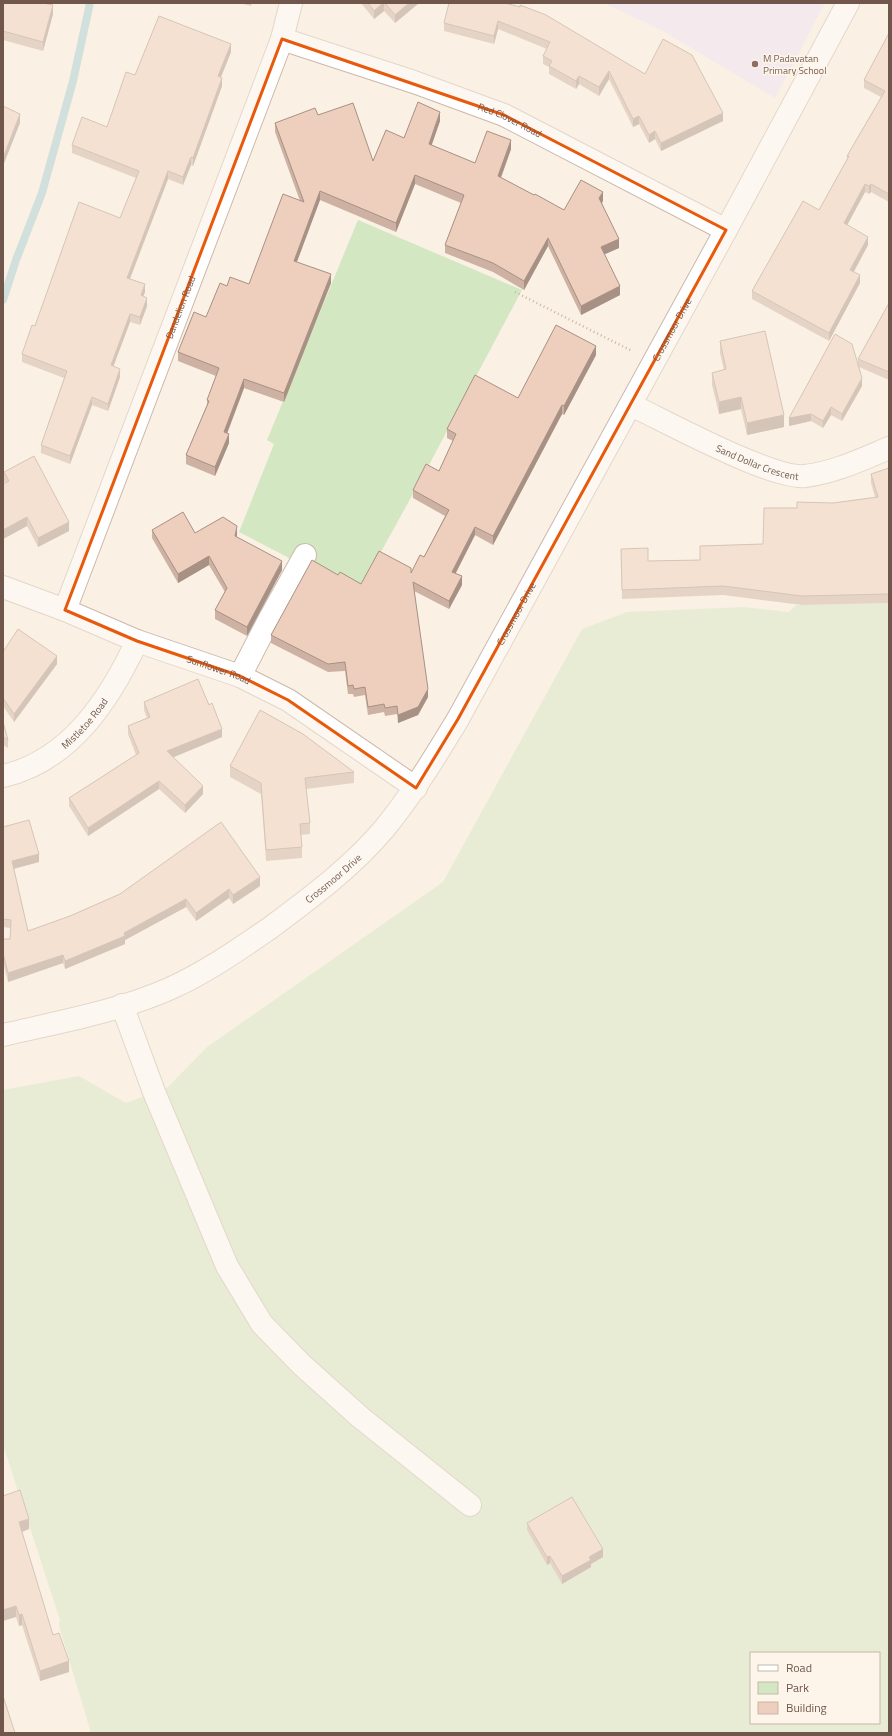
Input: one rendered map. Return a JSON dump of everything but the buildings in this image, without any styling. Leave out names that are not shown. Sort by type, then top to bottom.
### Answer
[{"type":"street","name":"Dandelion Road","points":[[65,610],[282,39],[291,3]]},
{"type":"street","name":"Crossmoor Drive","points":[[3,1035],[71,1020],[169,989],[200,973],[242,948],[289,914],[361,854],[416,788],[458,719],[631,405],[848,3]]},
{"type":"street","name":"Red Clover Road","points":[[282,39],[414,82],[504,115],[726,230]]},
{"type":"street","name":"Sand Dollar Crescent","points":[[631,405],[741,458],[782,473],[804,476],[853,463],[889,448]]},
{"type":"street","points":[[240,676],[305,555]]},
{"type":"street","name":"Sunflower Road","points":[[3,588],[65,610],[137,641],[240,676],[288,700],[416,788]]},
{"type":"street","name":"Mistletoe Road","points":[[3,776],[13,774],[47,758],[74,737],[98,709],[121,676],[137,641]]},
{"type":"street","points":[[122,1005],[154,1092],[227,1266],[262,1324],[302,1365],[360,1417],[470,1505]]},
{"type":"path","points":[[515,292],[653,363]]},
{"type":"highlighted area","points":[[282,39],[504,115],[726,230],[458,719],[416,788],[288,700],[240,676],[137,641],[65,610]]},
{"type":"shaded area","name":"M Padavatan Primary School","points":[[604,3],[825,3],[775,98],[661,30]]},
{"type":"green space","points":[[358,220],[522,290],[430,463],[360,590],[291,559],[239,532],[274,444],[267,440]]},
{"type":"green space","points":[[889,603],[889,1733],[91,1733],[59,1626],[60,1620],[3,1445],[3,1090],[79,1076],[126,1103],[168,1087],[207,1047],[443,882],[582,629],[627,612],[744,607],[789,612],[796,605]]},
{"type":"waterway","points":[[3,300],[16,260],[42,193],[73,81],[90,3]]},
{"type":"place","name":"M Padavatan Primary School","points":[[755,64]]}]
